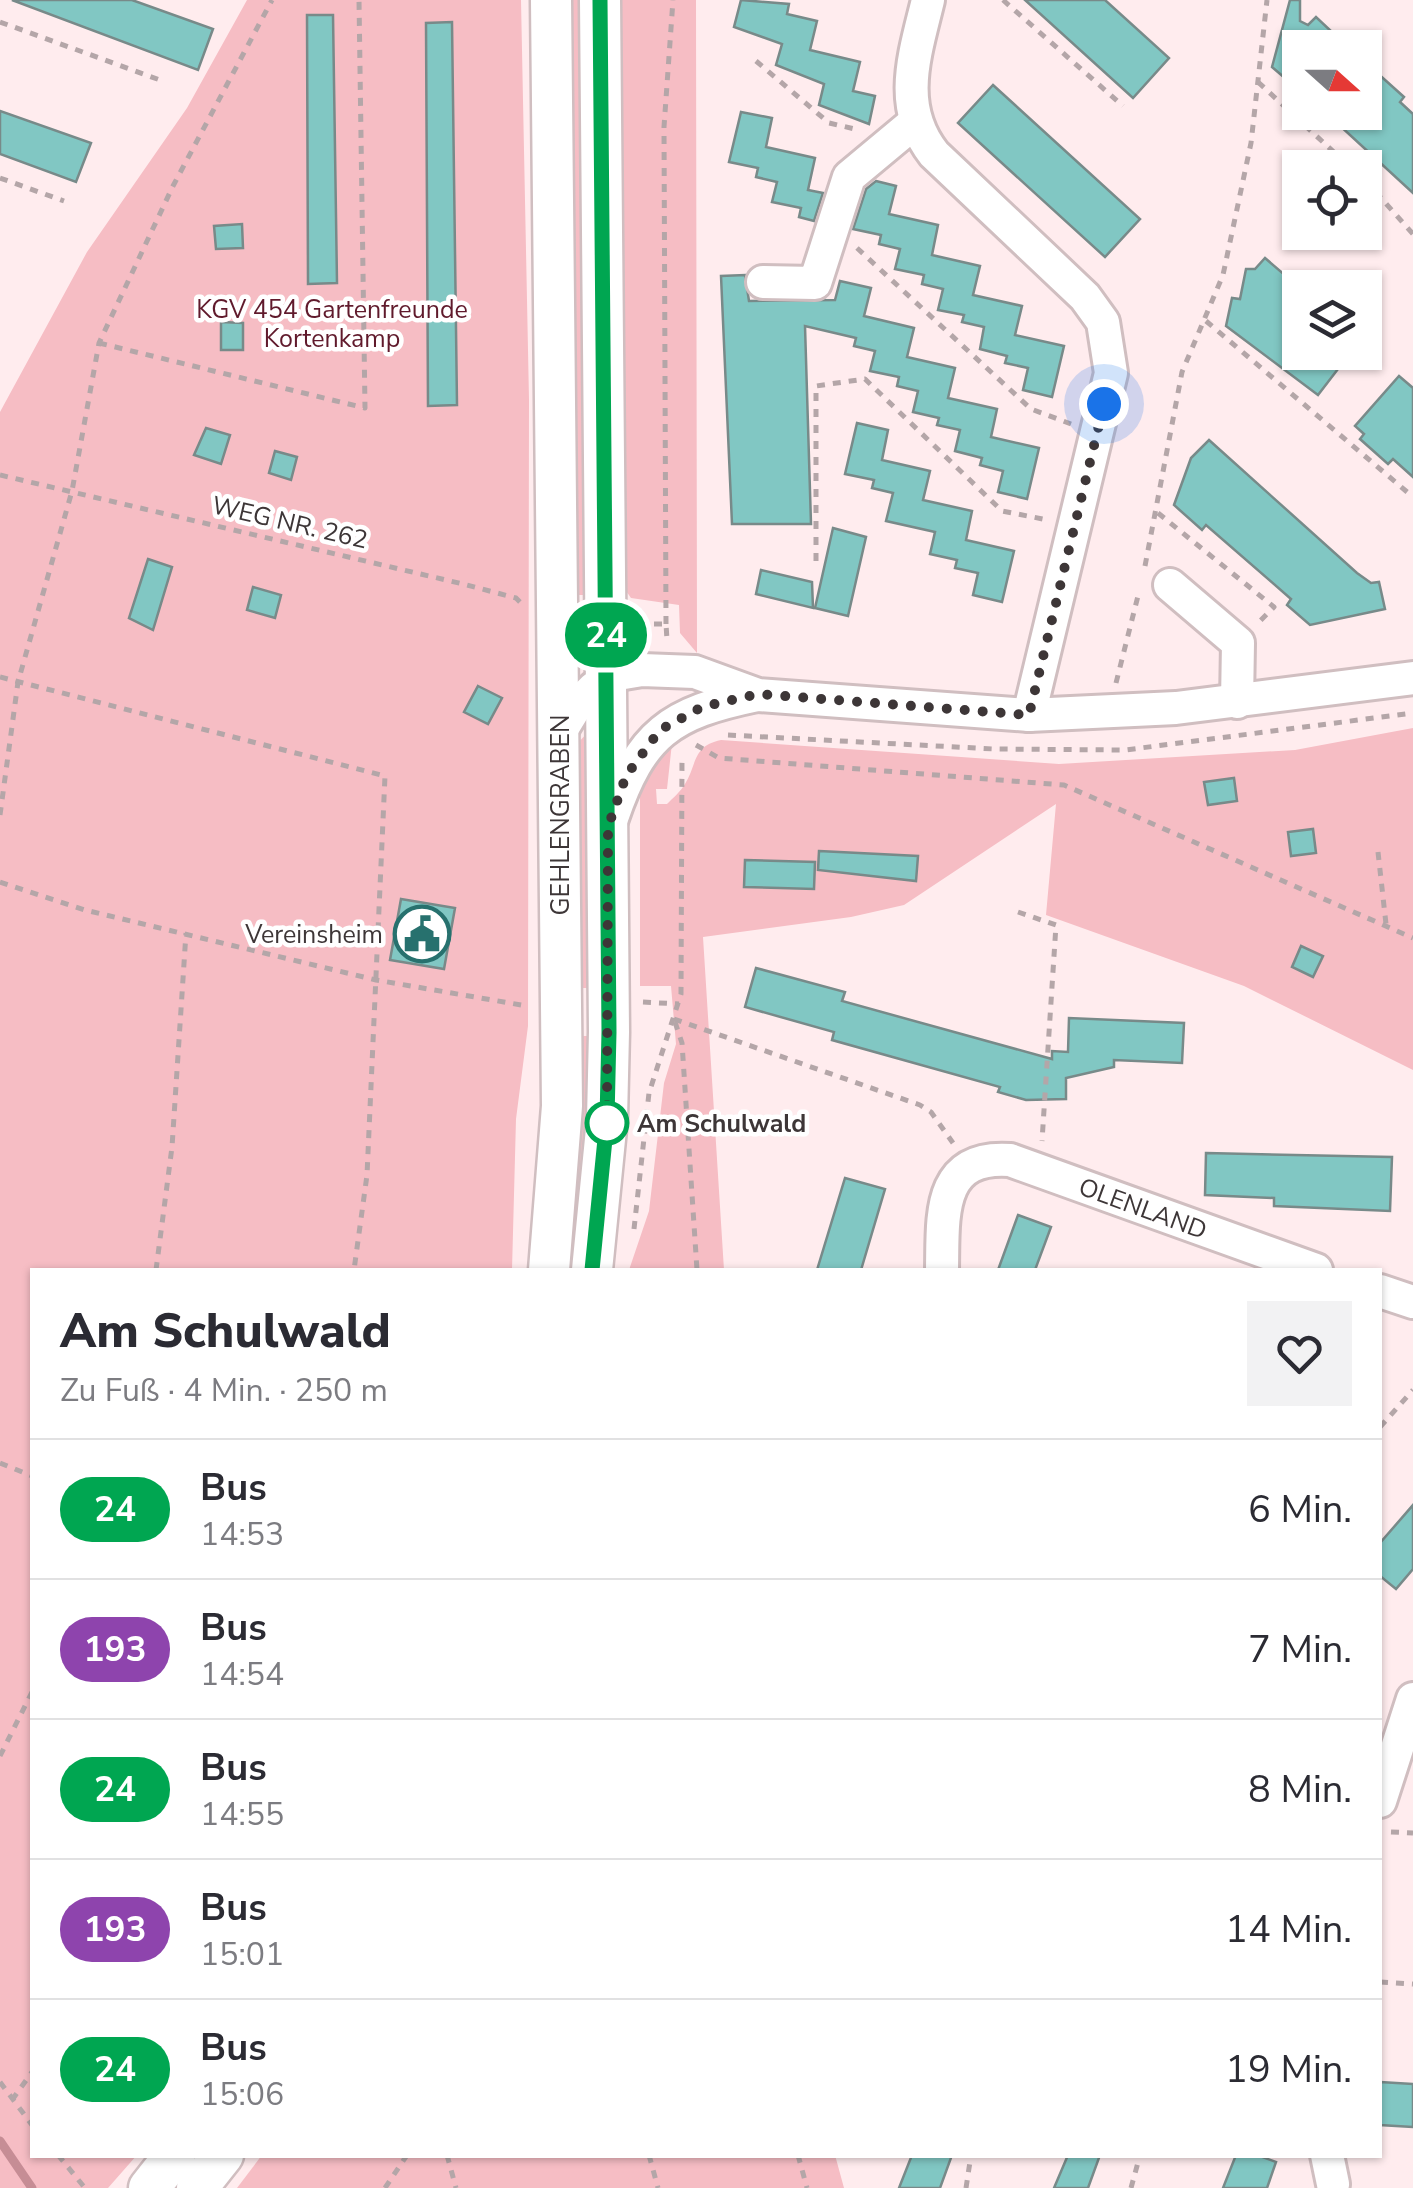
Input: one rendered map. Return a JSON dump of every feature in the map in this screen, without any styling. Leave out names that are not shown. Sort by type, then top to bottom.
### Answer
[{"type":"main road","name":"GEHLENGRABEN","points":[[549,1268],[562,1106],[551,0]]},
{"type":"main road","name":"GEHLENGRABEN","points":[[592,1268],[608,1078],[600,0]]},
{"type":"main road","points":[[150,2188],[173,2158]]},
{"type":"main road","points":[[197,2188],[221,2158]]},
{"type":"street","points":[[764,282],[816,283],[848,178],[904,130],[928,0]]},
{"type":"street","points":[[904,130],[1086,296],[1103,322],[1111,373],[1029,715]]},
{"type":"street","points":[[1152,579],[1238,643],[1237,702]]},
{"type":"street","points":[[560,732],[576,706],[607,678],[629,671],[695,672],[758,694],[1029,715],[1237,702],[1413,678]]},
{"type":"street","points":[[608,827],[626,776],[660,730],[702,707],[758,694]]},
{"type":"street","name":"OLENLAND","points":[[968,1165],[986,1159],[1010,1160],[1310,1268]]},
{"type":"street","points":[[942,1268],[944,1206],[952,1184],[968,1165]]},
{"type":"street","points":[[1382,1292],[1413,1302]]},
{"type":"street","points":[[1382,1795],[1413,1699]]},
{"type":"path","points":[[0,815],[18,682],[72,491],[100,343],[172,186],[272,0]]},
{"type":"path","points":[[100,343],[364,408],[359,0]]},
{"type":"path","points":[[668,651],[664,127],[674,0]]},
{"type":"path","points":[[1003,0],[1123,106]]},
{"type":"path","points":[[1108,712],[1152,579],[1158,512],[1182,372],[1222,275],[1251,142],[1267,0]]},
{"type":"path","points":[[0,22],[160,80]]},
{"type":"path","points":[[756,61],[829,123],[904,130]]},
{"type":"path","points":[[1258,82],[1332,150]]},
{"type":"path","points":[[0,178],[64,201]]},
{"type":"path","points":[[1382,199],[1413,234]]},
{"type":"path","points":[[844,236],[1031,409],[1098,434]]},
{"type":"path","points":[[1206,321],[1413,497]]},
{"type":"path","points":[[816,561],[816,386],[865,379],[1002,512],[1075,525]]},
{"type":"path","name":"WEG NR. 262","points":[[0,475],[516,598],[540,624],[560,623]]},
{"type":"path","points":[[1158,512],[1274,606],[1238,643]]},
{"type":"path","points":[[630,624],[666,624]]},
{"type":"path","points":[[0,677],[385,776],[367,1174],[354,1268]]},
{"type":"path","points":[[630,1242],[649,1093],[679,1004],[679,770],[690,742],[719,758],[1064,784],[1413,938]]},
{"type":"path","points":[[1378,852],[1386,924]]},
{"type":"path","points":[[0,882],[85,910],[376,980],[534,1006]]},
{"type":"path","points":[[1018,912],[1056,925],[1040,1172]]},
{"type":"path","points":[[156,1268],[172,1148],[186,933]]},
{"type":"path","points":[[641,1002],[679,1004]]},
{"type":"path","points":[[674,1019],[920,1105],[931,1112],[968,1165]]},
{"type":"path","points":[[674,1019],[682,1043],[697,1268]]},
{"type":"path","points":[[1382,1426],[1413,1390]]},
{"type":"path","points":[[0,1463],[30,1475]]},
{"type":"path","points":[[0,1756],[30,1696]]},
{"type":"path","points":[[1382,1831],[1413,1832]]},
{"type":"path","points":[[1382,1982],[1413,1984]]},
{"type":"path","points":[[12,2100],[30,2075]]},
{"type":"path","points":[[0,2082],[30,2122]]},
{"type":"path","points":[[60,2158],[85,2188]]},
{"type":"path","points":[[384,2188],[405,2158]]},
{"type":"path","points":[[448,2158],[456,2188]]},
{"type":"path","points":[[650,2158],[658,2188]]},
{"type":"path","points":[[799,2158],[806,2188]]},
{"type":"path","points":[[966,2188],[971,2158]]},
{"type":"path","points":[[1131,2188],[1139,2158]]},
{"type":"green space","name":"KGV 454 Gartenfreunde Kortenkamp","points":[[247,0],[521,0],[529,400],[528,1026],[516,1119],[512,1268],[30,1268],[30,2158],[134,2158],[108,2188],[0,2188],[0,412],[87,252],[187,108]]},
{"type":"green space","points":[[567,0],[584,0],[590,595],[573,595]]},
{"type":"green space","points":[[616,0],[696,0],[697,653],[680,633],[679,605],[631,598],[624,588]]},
{"type":"green space","points":[[1413,728],[1413,1070],[1244,986],[1046,915],[1056,804],[904,905],[851,917],[703,937],[724,1268],[630,1268],[649,1211],[664,1083],[676,1044],[671,986],[640,986],[640,796],[652,764],[672,743],[667,789],[656,789],[657,804],[667,804],[674,797],[685,784],[700,752],[721,740],[1059,764],[1295,750]]},
{"type":"green space","points":[[590,730],[593,988],[577,988],[577,744]]},
{"type":"green space","points":[[577,1036],[593,1036],[578,1268],[564,1268]]},
{"type":"green space","points":[[260,2158],[836,2158],[844,2188],[237,2188]]},
{"type":"building","points":[[12,0],[132,0],[213,29],[198,70]]},
{"type":"building","points":[[741,0],[789,4],[787,14],[817,21],[810,50],[860,62],[853,91],[875,96],[869,124],[819,105],[824,84],[776,65],[782,44],[734,27]]},
{"type":"building","points":[[1025,0],[1105,0],[1169,58],[1133,98]]},
{"type":"building","points":[[1290,0],[1300,0],[1300,21],[1308,25],[1316,17],[1330,30],[1282,30],[1282,76],[1272,67]]},
{"type":"building","points":[[307,15],[333,15],[337,283],[308,284]]},
{"type":"building","points":[[452,22],[457,405],[428,406],[426,23]]},
{"type":"building","points":[[1382,77],[1404,97],[1400,102],[1413,114],[1413,193],[1382,164],[1382,150],[1366,150],[1345,130],[1382,130]]},
{"type":"building","points":[[993,85],[1140,219],[1105,257],[958,123]]},
{"type":"building","points":[[0,111],[91,143],[76,182],[0,154]]},
{"type":"building","points":[[741,112],[772,118],[766,147],[815,158],[808,190],[823,193],[814,221],[799,217],[801,208],[772,202],[777,182],[756,177],[758,168],[729,162]]},
{"type":"building","points":[[876,181],[896,186],[889,214],[938,225],[932,255],[980,266],[973,295],[1022,306],[1015,335],[1064,346],[1052,397],[1023,390],[1028,368],[1005,363],[1007,356],[980,349],[984,327],[962,322],[964,315],[938,310],[943,289],[922,284],[924,275],[895,269],[900,249],[879,244],[881,235],[853,229],[866,189]]},
{"type":"building","points":[[242,224],[243,248],[216,249],[214,226]]},
{"type":"building","points":[[1265,258],[1282,273],[1282,368],[1226,326],[1232,298],[1240,299],[1246,269],[1255,269]]},
{"type":"building","points":[[745,275],[749,301],[835,300],[840,281],[871,288],[864,316],[914,328],[907,357],[955,368],[948,398],[997,409],[991,437],[1039,448],[1027,499],[998,492],[1003,471],[980,465],[982,458],[955,451],[960,430],[937,425],[939,418],[913,412],[918,391],[897,386],[899,377],[870,371],[875,351],[854,346],[856,338],[805,326],[811,524],[732,524],[721,276]]},
{"type":"building","points":[[221,322],[243,323],[243,350],[221,350]]},
{"type":"building","points":[[1285,370],[1337,370],[1318,395]]},
{"type":"building","points":[[1399,376],[1413,388],[1413,477],[1393,459],[1388,464],[1360,439],[1364,434],[1355,426]]},
{"type":"building","points":[[857,423],[888,430],[882,460],[930,471],[923,500],[972,511],[966,540],[1014,551],[1002,602],[973,595],[978,573],[955,568],[957,560],[930,554],[935,532],[886,521],[893,493],[872,488],[874,480],[845,474]]},
{"type":"building","points":[[206,428],[230,435],[221,464],[194,455]]},
{"type":"building","points":[[1209,440],[1357,573],[1371,583],[1379,582],[1385,609],[1310,625],[1287,605],[1291,599],[1206,525],[1202,530],[1174,505],[1191,458]]},
{"type":"building","points":[[275,451],[297,457],[291,480],[269,473]]},
{"type":"building","points":[[833,528],[866,537],[848,616],[815,608]]},
{"type":"building","points":[[148,559],[172,567],[153,630],[129,618]]},
{"type":"building","points":[[761,570],[812,582],[813,608],[756,594]]},
{"type":"building","points":[[253,587],[281,595],[275,618],[247,610]]},
{"type":"building","points":[[478,686],[502,698],[488,724],[464,712]]},
{"type":"building","points":[[1234,778],[1237,801],[1208,805],[1204,782]]},
{"type":"building","points":[[1313,829],[1316,853],[1291,856],[1288,832]]},
{"type":"building","points":[[819,851],[918,856],[916,881],[818,870]]},
{"type":"building","points":[[745,860],[815,862],[814,889],[744,887]]},
{"type":"building","name":"Vereinsheim","points":[[401,899],[455,908],[444,969],[390,960]]},
{"type":"building","points":[[1301,946],[1323,956],[1313,977],[1292,967]]},
{"type":"building","points":[[756,968],[845,992],[842,1001],[1052,1059],[1052,1051],[1068,1052],[1069,1018],[1184,1023],[1182,1063],[1114,1060],[1114,1067],[1066,1078],[1066,1099],[1026,1100],[998,1092],[1000,1087],[832,1040],[834,1032],[745,1007]]},
{"type":"building","points":[[1206,1153],[1392,1157],[1390,1211],[1274,1206],[1274,1198],[1205,1195]]},
{"type":"building","points":[[845,1178],[885,1189],[862,1268],[818,1268]]},
{"type":"building","points":[[1018,1215],[1051,1227],[1036,1268],[999,1268]]},
{"type":"building","points":[[1413,1505],[1413,1569],[1396,1589],[1382,1578],[1382,1541]]},
{"type":"building","points":[[1382,2082],[1413,2084],[1413,2127],[1382,2125]]},
{"type":"building","points":[[911,2158],[951,2158],[940,2188],[899,2188]]},
{"type":"building","points":[[1067,2158],[1099,2158],[1088,2188],[1054,2188]]},
{"type":"building","points":[[1235,2158],[1276,2162],[1267,2188],[1223,2188]]},
{"type":"waterway","points":[[0,2141],[32,2188]]},
{"type":"bus line","name":"24","points":[[592,1268],[607,1119],[609,1032],[600,0]]},
{"type":"place","name":"Vereinsheim","points":[[422,934]]},
{"type":"place","name":"Am Schulwald","points":[[607,1123]]},
{"type":"route","points":[[607,1123],[608,827],[635,760],[660,730],[675,720],[702,707],[758,694],[1029,715],[1104,404]]}]
